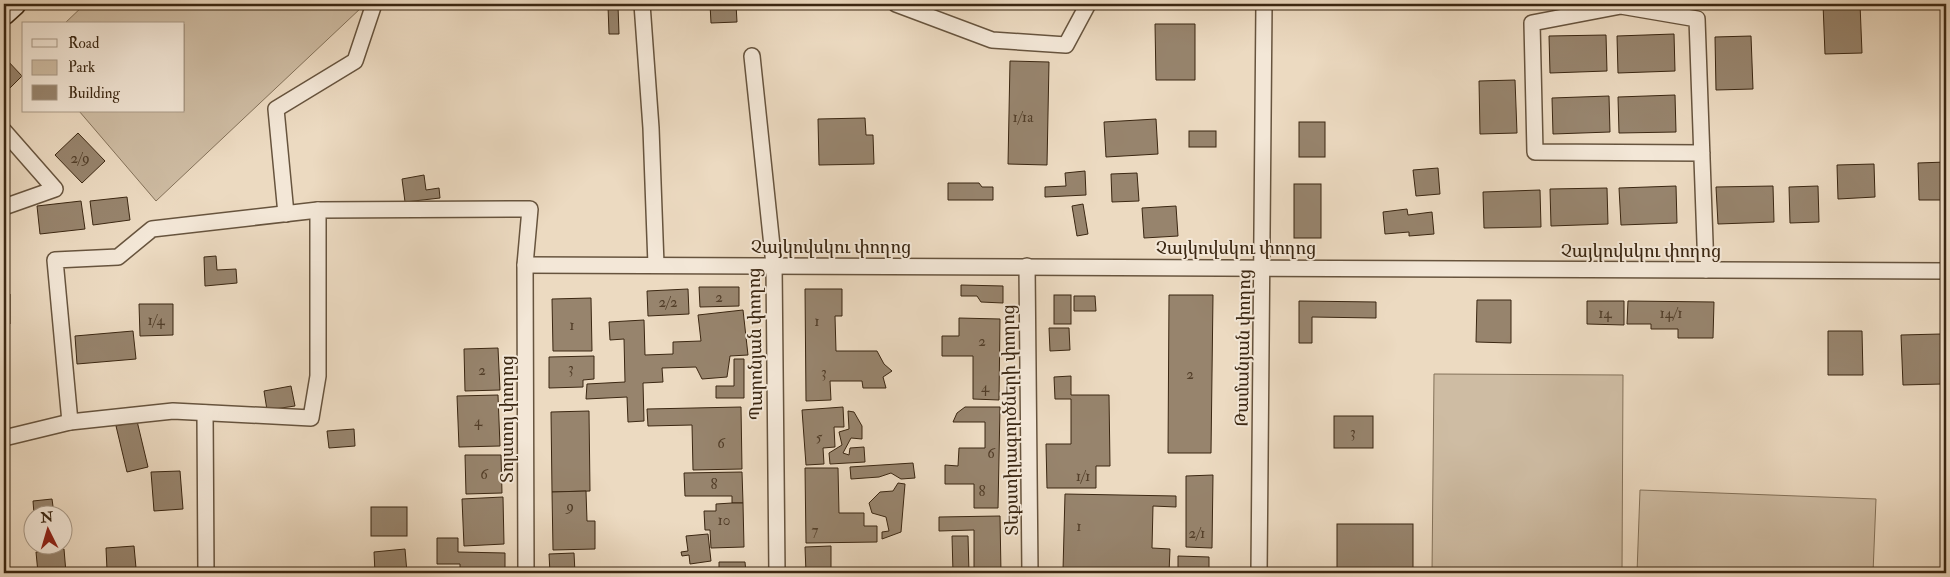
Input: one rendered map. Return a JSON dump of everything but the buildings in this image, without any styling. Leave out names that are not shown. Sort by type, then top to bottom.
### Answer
[{"type":"street","points":[[4,14],[15,4]]},
{"type":"street","points":[[286,214],[276,109],[355,61],[374,4]]},
{"type":"street","points":[[642,4],[651,128],[656,265]]},
{"type":"street","points":[[896,4],[992,40],[1066,45],[1088,4]]},
{"type":"street","name":"Թամանյան փողոց","points":[[1259,573],[1264,4]]},
{"type":"street","points":[[1702,153],[1535,152],[1532,22],[1620,5],[1697,19],[1702,153],[1706,270]]},
{"type":"street","name":"Պարոնյան փողոց","points":[[752,56],[774,265],[777,573]]},
{"type":"street","points":[[4,131],[55,188],[4,207]]},
{"type":"street","name":"Տոլստոյ փողոց","points":[[318,210],[530,209],[525,265],[526,573]]},
{"type":"street","points":[[4,438],[70,422],[173,411],[311,418],[318,376],[318,210],[152,229],[118,257],[55,260],[70,422]]},
{"type":"street","name":"Չայկովսկու փողոց","points":[[525,265],[1262,267],[1946,272]]},
{"type":"street","name":"Տեքստիլագործների փողոց","points":[[1027,266],[1030,573]]},
{"type":"street","points":[[205,414],[206,573]]},
{"type":"green space","points":[[85,4],[359,4],[362,7],[156,201],[80,112],[185,112],[185,22],[66,22]]},
{"type":"green space","points":[[1434,374],[1623,375],[1622,573],[1432,573]]},
{"type":"green space","points":[[1640,490],[1876,499],[1873,573],[1637,573]]}]
